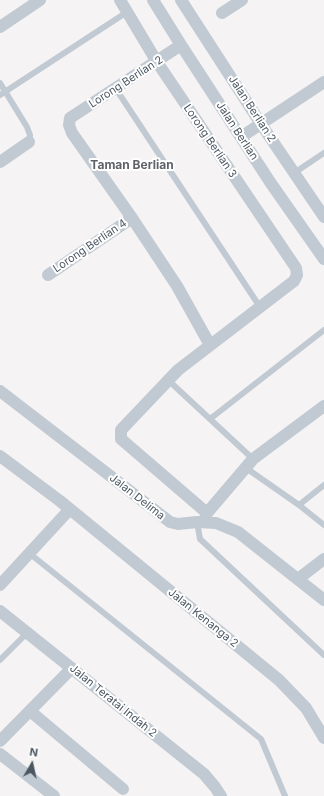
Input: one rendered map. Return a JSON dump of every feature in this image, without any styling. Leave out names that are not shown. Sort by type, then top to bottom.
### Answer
[{"type":"street","points":[[0,27],[40,0]]},
{"type":"street","name":"Lorong Berlian 3","points":[[120,0],[157,62],[296,268],[297,275],[294,281],[260,308]]},
{"type":"street","name":"Jalan Berlian","points":[[153,0],[181,46],[241,137],[324,259]]},
{"type":"street","name":"Jalan Berlian 2","points":[[181,0],[324,218]]},
{"type":"street","points":[[222,13],[242,0]]},
{"type":"street","name":"Lorong Berlian 2","points":[[132,218],[72,133],[69,125],[70,118],[181,46]]},
{"type":"street","points":[[241,137],[324,82]]},
{"type":"street","points":[[0,162],[29,142]]},
{"type":"street","points":[[132,218],[177,286],[210,346]]},
{"type":"street","name":"Lorong Berlian 4","points":[[48,275],[132,218]]},
{"type":"street","points":[[260,308],[178,370],[121,430],[121,439],[203,519],[250,464],[324,406]]},
{"type":"street","name":"Jalan Delima","points":[[0,391],[170,522],[178,524],[203,519],[238,532],[324,600]]},
{"type":"street","name":"Jalan Kenanga 2","points":[[0,456],[70,509],[279,680],[306,708],[324,738]]},
{"type":"street","points":[[0,585],[70,509]]},
{"type":"street","points":[[298,579],[324,559]]},
{"type":"street","name":"Jalan Teratai Indah 2","points":[[0,611],[204,774],[215,787],[220,796]]},
{"type":"street","points":[[0,741],[72,668]]},
{"type":"street","points":[[30,710],[123,789]]},
{"type":"street","points":[[0,754],[54,796]]},
{"type":"lane","points":[[3,93],[127,12]]},
{"type":"lane","points":[[0,83],[3,93],[27,127],[30,135],[29,142]]},
{"type":"lane","points":[[116,89],[260,308]]},
{"type":"lane","points":[[294,173],[324,153]]},
{"type":"lane","points":[[210,419],[324,330]]},
{"type":"lane","points":[[168,380],[210,419],[250,464],[324,525]]},
{"type":"lane","points":[[299,505],[324,485]]},
{"type":"lane","points":[[203,519],[200,539],[324,654]]},
{"type":"lane","points":[[29,553],[261,739],[285,796]]},
{"type":"lane","points":[[0,660],[27,633]]},
{"type":"district","name":"Taman Berlian","points":[[132,165]]}]
